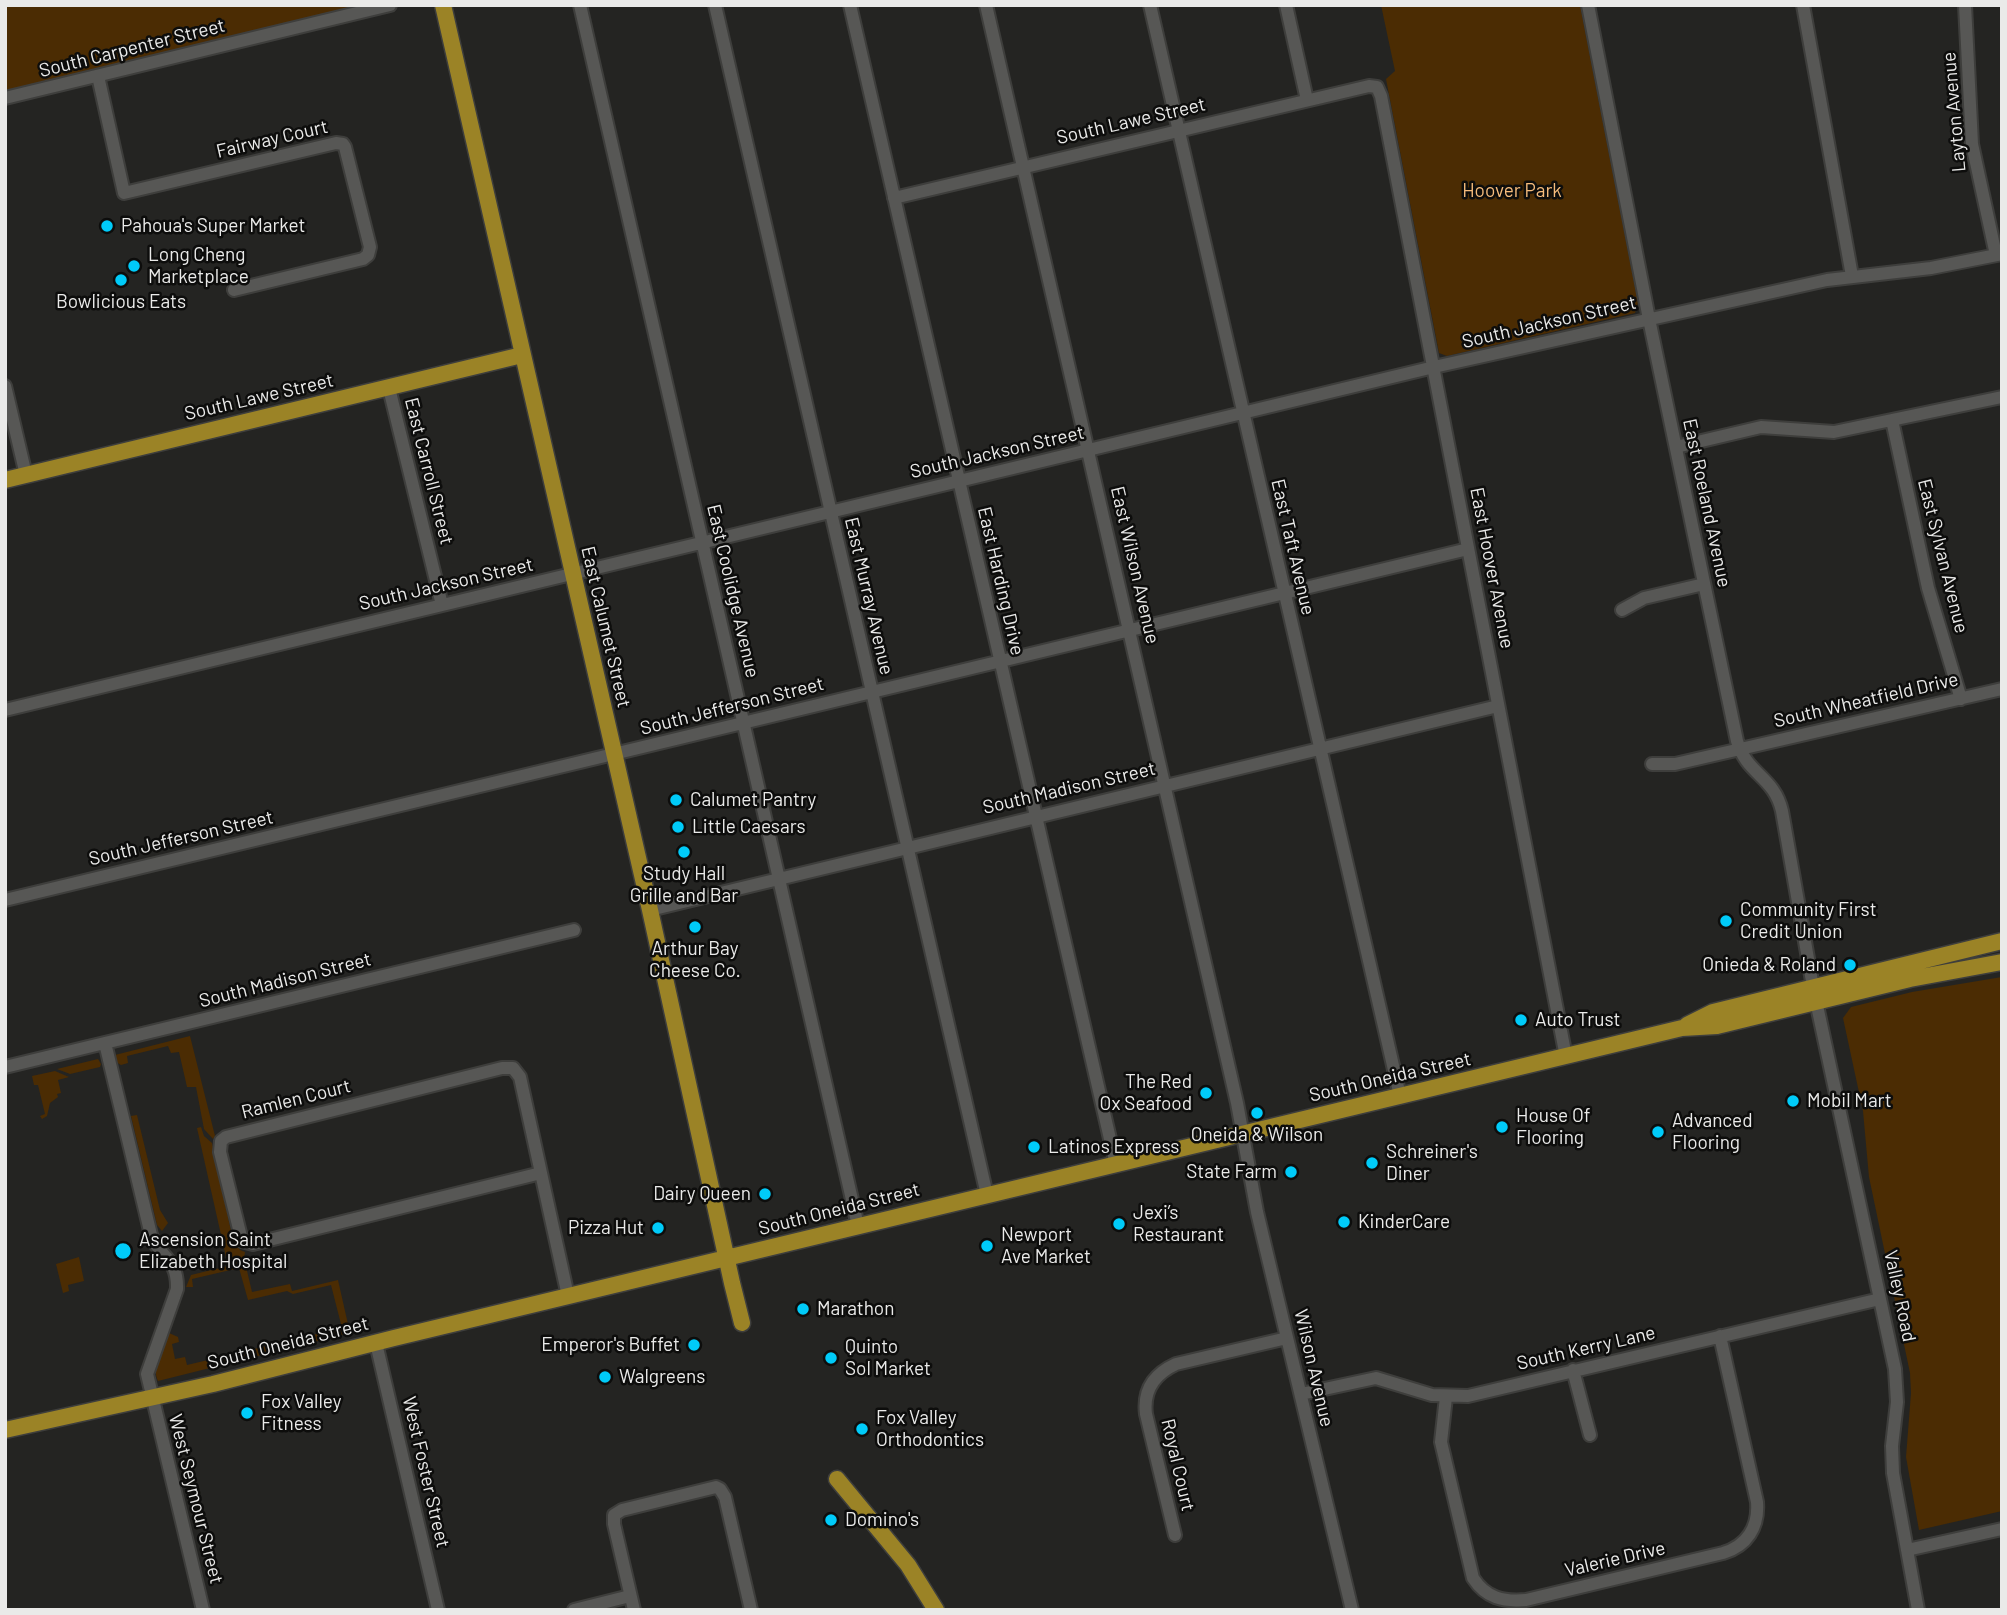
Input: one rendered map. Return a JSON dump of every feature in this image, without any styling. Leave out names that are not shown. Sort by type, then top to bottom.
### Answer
[{"type":"main road","name":"East Calumet Street","points":[[443,5],[742,1322]]},
{"type":"main road","name":"South Lawe Street","points":[[5,480],[522,355]]},
{"type":"main road","name":"South Oneida Street","points":[[5,1430],[152,1398],[1682,1028],[1717,1026],[1814,994],[2002,941]]},
{"type":"main road","name":"South Oneida Street","points":[[1814,994],[2002,962]]},
{"type":"main road","points":[[837,1479],[908,1565],[936,1610]]},
{"type":"street","name":"South Carpenter Street","points":[[5,98],[390,5]]},
{"type":"street","name":"East Coolidge Avenue","points":[[580,5],[859,1226]]},
{"type":"street","name":"East Murray Avenue","points":[[715,5],[987,1195]]},
{"type":"street","name":"East Harding Drive","points":[[850,5],[1116,1165]]},
{"type":"street","name":"East Wilson Avenue","points":[[986,5],[1242,1135]]},
{"type":"street","name":"East Taft Avenue","points":[[1150,5],[1283,594],[1401,1096]]},
{"type":"street","points":[[1286,5],[1307,100]]},
{"type":"street","name":"East Roeland Avenue","points":[[1588,5],[1649,319],[1739,749],[1747,763],[1776,792],[1779,801],[1814,994]]},
{"type":"street","points":[[1803,5],[1852,276]]},
{"type":"street","name":"Layton Avenue","points":[[1965,5],[1972,144],[1999,254]]},
{"type":"street","name":"Fairway Court","points":[[97,76],[124,193],[322,146],[343,144],[370,247],[368,255],[363,259],[234,290]]},
{"type":"street","name":"South Lawe Street","points":[[894,198],[1307,100],[1368,86],[1377,87]]},
{"type":"street","name":"East Hoover Avenue","points":[[1377,87],[1384,110],[1566,1057]]},
{"type":"street","name":"South Jackson Street","points":[[5,710],[1434,367],[1852,276],[1931,268],[1999,254]]},
{"type":"street","points":[[5,386],[26,475]]},
{"type":"street","name":"East Carroll Street","points":[[389,388],[442,605]]},
{"type":"street","points":[[1676,447],[1761,427],[1829,433],[2002,397]]},
{"type":"street","name":"East Sylvan Avenue","points":[[1892,420],[1928,589],[1961,699]]},
{"type":"street","name":"South Jefferson Street","points":[[5,900],[1468,549]]},
{"type":"street","points":[[1622,610],[1644,598],[1704,584]]},
{"type":"street","name":"South Wheatfield Drive","points":[[1652,764],[1675,764],[2002,690]]},
{"type":"street","name":"South Madison Street","points":[[650,909],[1498,706]]},
{"type":"street","name":"South Madison Street","points":[[5,1067],[575,930]]},
{"type":"street","name":"Valley Road","points":[[1814,994],[1895,1369],[1897,1402],[1892,1459],[1918,1610]]},
{"type":"street","name":"West Seymour Street","points":[[106,1043],[151,1235],[156,1246],[170,1259],[178,1281],[147,1374],[203,1610]]},
{"type":"street","name":"Ramlen Court","points":[[541,1173],[250,1245],[244,1243],[239,1235],[219,1148],[223,1139],[229,1135],[510,1067],[516,1070],[520,1077],[568,1296]]},
{"type":"street","name":"Wilson Avenue","points":[[1242,1135],[1257,1212],[1352,1610]]},
{"type":"street","name":"South Kerry Lane","points":[[1301,1394],[1356,1380],[1376,1378],[1432,1395],[1468,1396],[1880,1299]]},
{"type":"street","name":"Valerie Drive","points":[[1446,1396],[1441,1442],[1473,1578],[1479,1587],[1496,1598],[1526,1600],[1723,1553],[1737,1547],[1750,1535],[1757,1519],[1757,1502],[1720,1336]]},
{"type":"street","name":"Royal Court","points":[[1175,1535],[1146,1414],[1146,1397],[1153,1381],[1176,1364],[1287,1338]]},
{"type":"street","name":"West Foster Street","points":[[376,1343],[438,1610]]},
{"type":"street","points":[[1573,1370],[1590,1435]]},
{"type":"street","points":[[634,1610],[614,1515],[622,1510],[716,1487],[725,1497],[751,1610]]},
{"type":"street","points":[[1907,1550],[2002,1529]]},
{"type":"street","points":[[574,1610],[630,1596]]},
{"type":"green space","points":[[5,5],[390,5],[5,98]]},
{"type":"green space","name":"Hoover Park","points":[[1381,5],[1580,5],[1638,303],[1635,313],[1447,356],[1439,353],[1386,79],[1395,71]]},
{"type":"green space","points":[[2002,977],[2002,1511],[1919,1530],[1906,1457],[1910,1373],[1869,1177],[1863,1111],[1843,1018],[1851,1007],[1912,992]]},
{"type":"green space","points":[[190,1036],[215,1136],[213,1139],[204,1129],[196,1087],[187,1087],[179,1052],[171,1053],[168,1046],[127,1056],[128,1063],[121,1065],[116,1062],[115,1055]]},
{"type":"green space","points":[[98,1059],[100,1067],[70,1074],[57,1069]]},
{"type":"green space","points":[[55,1071],[69,1077],[58,1080],[61,1093],[50,1103],[47,1116],[42,1119],[40,1116],[45,1114],[38,1085],[34,1085],[32,1076]]},
{"type":"green space","points":[[137,1115],[160,1210],[168,1223],[162,1231],[157,1225],[131,1116]]},
{"type":"green space","points":[[201,1127],[204,1136],[212,1143],[233,1240],[240,1250],[245,1252],[252,1292],[290,1284],[292,1291],[338,1280],[350,1333],[158,1381],[157,1363],[169,1333],[178,1337],[179,1342],[172,1344],[175,1359],[185,1357],[187,1365],[342,1328],[331,1285],[248,1300],[239,1268],[192,1279],[193,1287],[186,1287],[191,1275],[228,1266],[197,1128]]},
{"type":"green space","points":[[79,1257],[84,1281],[68,1285],[69,1291],[63,1293],[56,1264]]},
{"type":"place","name":"Pahoua's Super Market","points":[[107,226]]},
{"type":"place","name":"Long Cheng Marketplace","points":[[134,266]]},
{"type":"place","name":"Bowlicious Eats","points":[[121,280]]},
{"type":"place","name":"Calumet Pantry","points":[[676,800]]},
{"type":"place","name":"Little Caesars","points":[[678,827]]},
{"type":"place","name":"Study Hall Grille and Bar","points":[[684,852]]},
{"type":"place","name":"Community First Credit Union","points":[[1726,921]]},
{"type":"place","name":"Arthur Bay Cheese Co.","points":[[695,927]]},
{"type":"place","name":"Onieda & Roland","points":[[1850,965]]},
{"type":"place","name":"Auto Trust","points":[[1521,1020]]},
{"type":"place","name":"The Red Ox Seafood","points":[[1206,1093]]},
{"type":"place","name":"Mobil Mart","points":[[1793,1101]]},
{"type":"place","name":"Oneida & Wilson","points":[[1257,1113]]},
{"type":"place","name":"House Of Flooring","points":[[1502,1127]]},
{"type":"place","name":"Advanced Flooring","points":[[1658,1132]]},
{"type":"place","name":"Latinos Express","points":[[1034,1147]]},
{"type":"place","name":"Schreiner's Diner","points":[[1372,1163]]},
{"type":"place","name":"State Farm","points":[[1291,1172]]},
{"type":"place","name":"Dairy Queen","points":[[765,1194]]},
{"type":"place","name":"KinderCare","points":[[1344,1222]]},
{"type":"place","name":"Jexi’s Restaurant","points":[[1119,1224]]},
{"type":"place","name":"Pizza Hut","points":[[658,1228]]},
{"type":"place","name":"Newport Ave Market","points":[[987,1246]]},
{"type":"place","name":"Ascension Saint Elizabeth Hospital","points":[[123,1251]]},
{"type":"place","name":"Marathon","points":[[803,1309]]},
{"type":"place","name":"Emperor's Buffet","points":[[694,1345]]},
{"type":"place","name":"Quinto Sol Market","points":[[831,1358]]},
{"type":"place","name":"Walgreens","points":[[605,1377]]},
{"type":"place","name":"Fox Valley Fitness","points":[[247,1413]]},
{"type":"place","name":"Fox Valley Orthodontics","points":[[862,1429]]},
{"type":"place","name":"Domino's","points":[[831,1520]]}]
